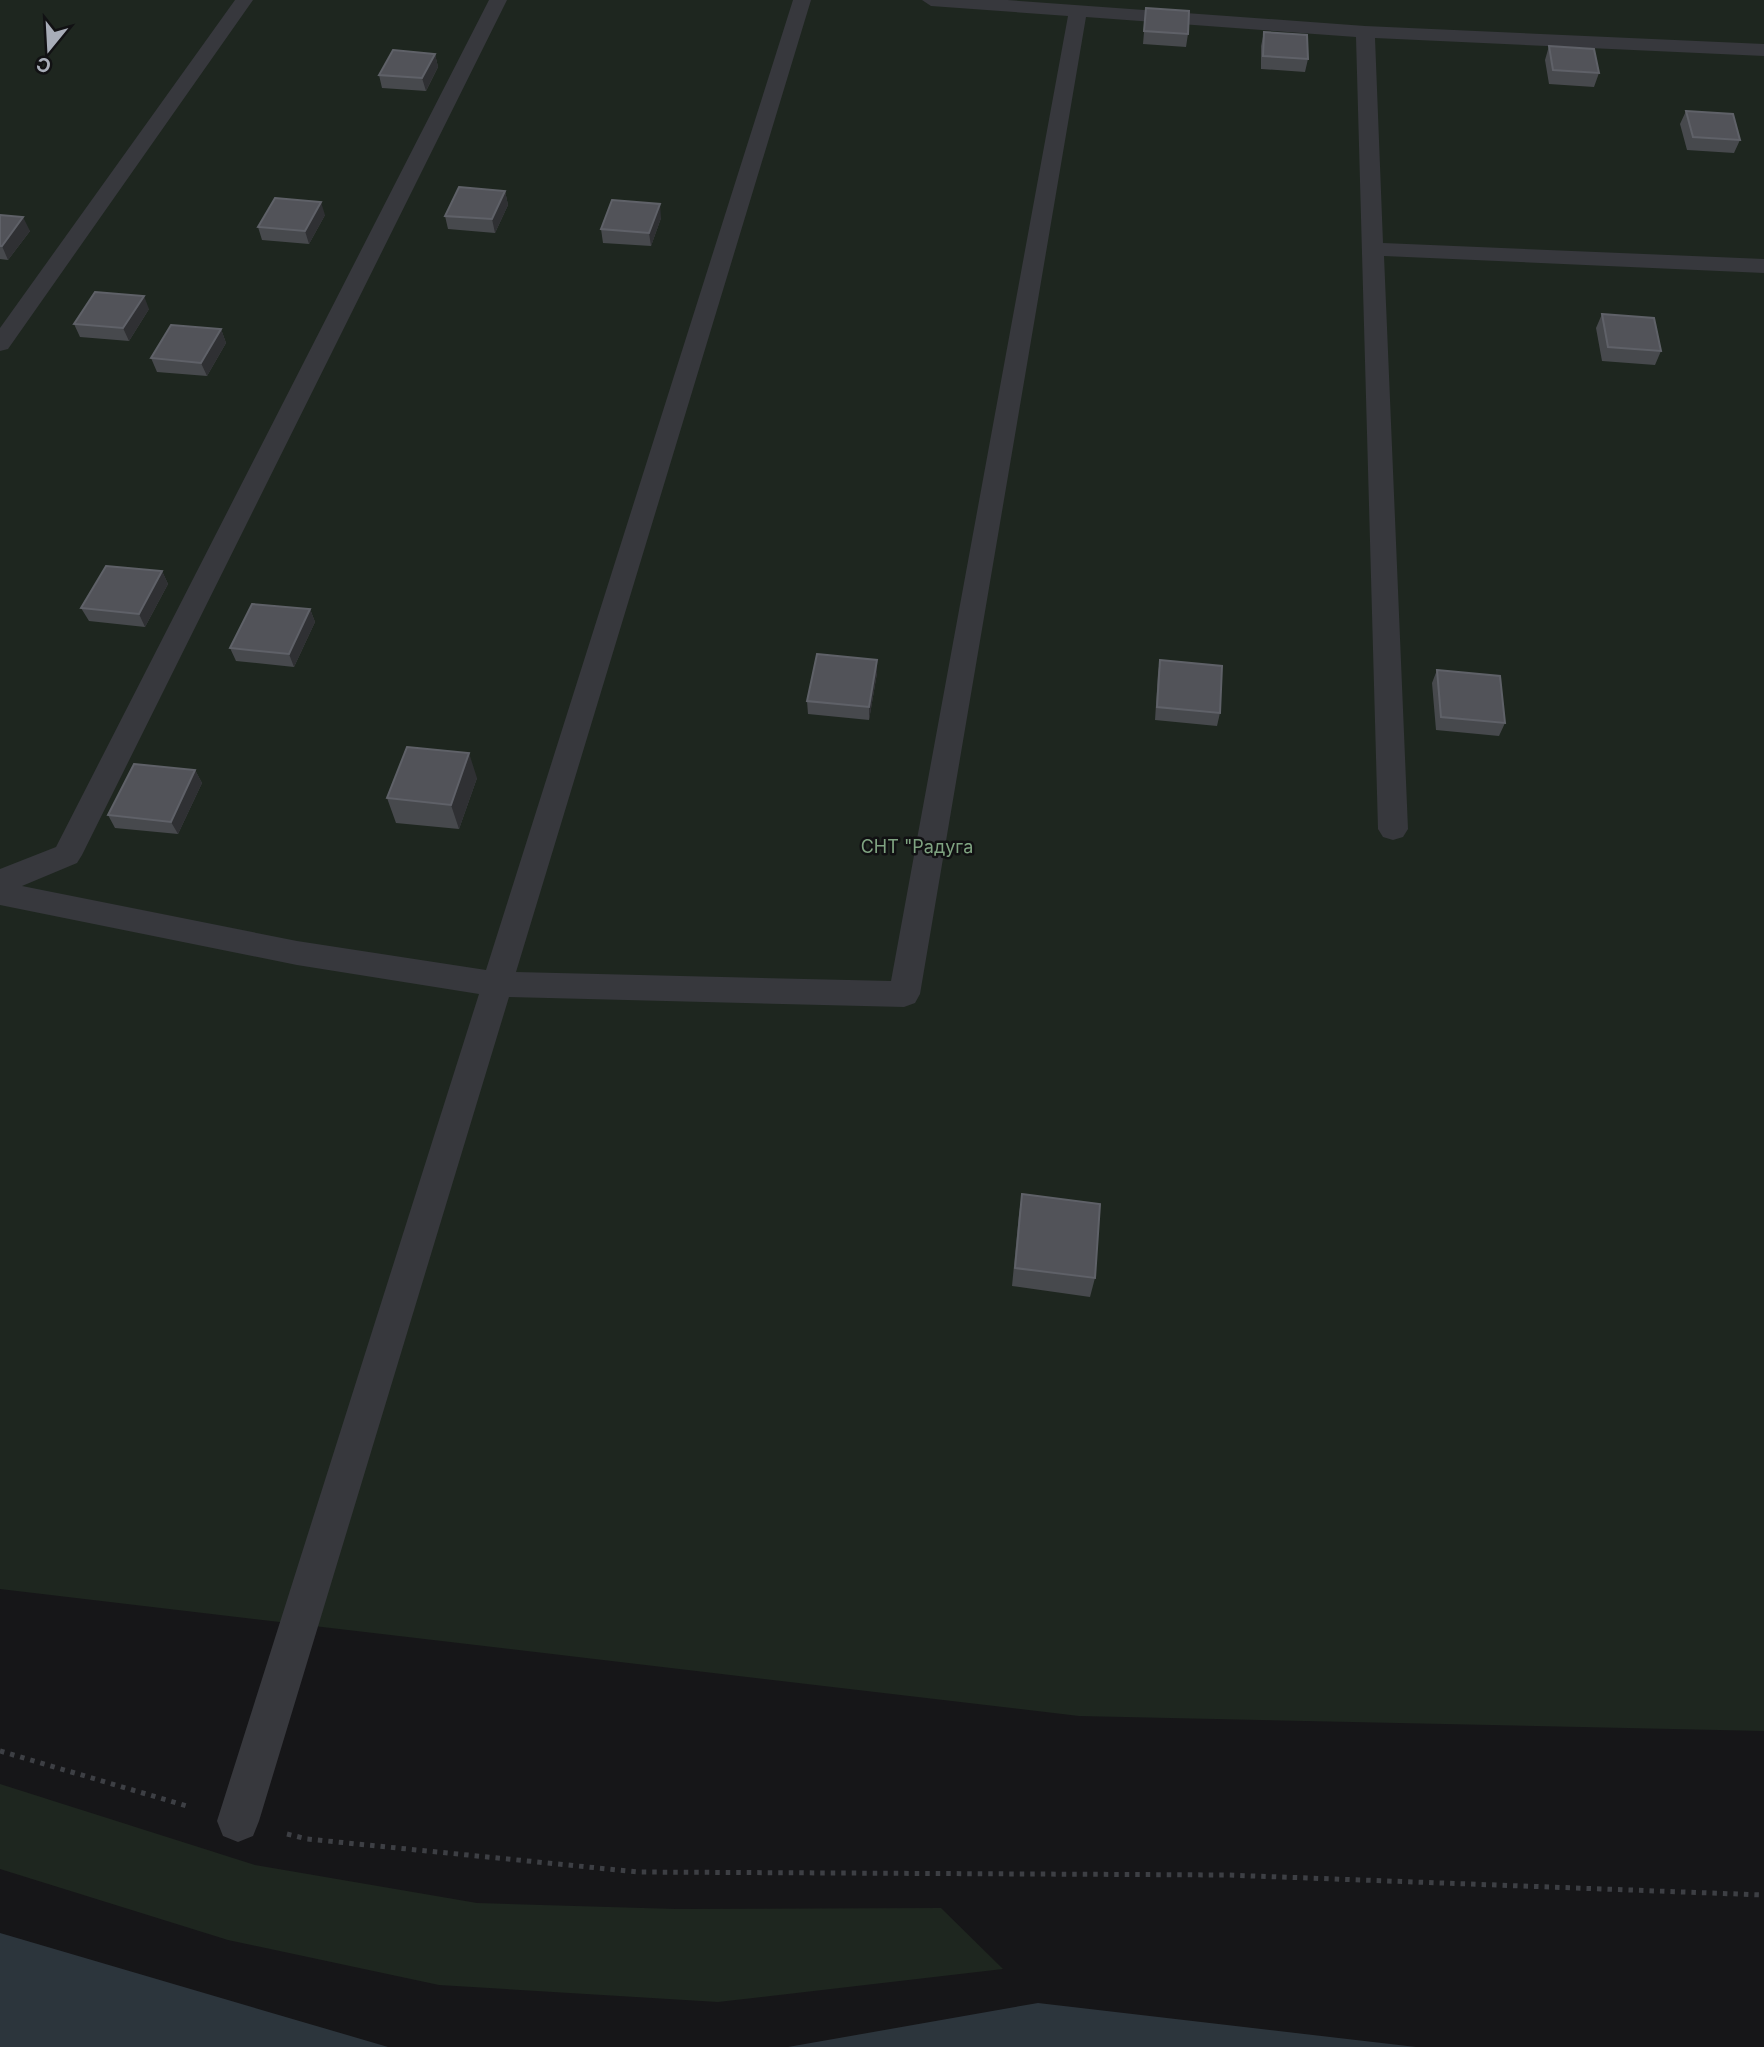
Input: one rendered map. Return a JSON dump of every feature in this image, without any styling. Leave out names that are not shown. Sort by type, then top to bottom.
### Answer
[{"type":"lane","points":[[0,344],[244,0]]},
{"type":"lane","points":[[0,882],[67,855],[498,0]]},
{"type":"lane","points":[[238,1821],[802,0]]},
{"type":"lane","points":[[931,0],[1365,32],[1764,50]]},
{"type":"lane","points":[[0,893],[297,953],[497,984],[904,994],[1078,11]]},
{"type":"lane","points":[[1365,32],[1393,829]]},
{"type":"lane","points":[[1373,249],[1764,267]]},
{"type":"path","points":[[0,1751],[307,1839],[638,1872],[1227,1875],[1764,1895]]},
{"type":"green space","name":"СНТ \"Радуга","points":[[0,0],[1764,0],[1764,1731],[1079,1716],[0,1589]]},
{"type":"green space","points":[[0,1784],[255,1865],[477,1903],[676,1909],[941,1908],[1003,1969],[718,2002],[439,1985],[228,1940],[0,1869]]},
{"type":"shaded area","points":[[0,1933],[388,2047],[0,2047]]},
{"type":"shaded area","points":[[1038,2003],[1416,2047],[788,2047]]},
{"type":"building","points":[[1146,8],[1189,11],[1188,34],[1144,31]]},
{"type":"building","points":[[1264,32],[1307,35],[1308,59],[1263,56]]},
{"type":"building","points":[[1549,46],[1594,49],[1599,73],[1553,70]]},
{"type":"building","points":[[393,50],[435,54],[422,78],[379,75]]},
{"type":"building","points":[[1686,111],[1733,114],[1740,140],[1693,137]]},
{"type":"building","points":[[459,187],[505,191],[492,219],[445,216]]},
{"type":"building","points":[[275,198],[321,202],[305,231],[258,227]]},
{"type":"building","points":[[612,200],[660,204],[649,233],[601,229]]},
{"type":"building","points":[[0,215],[23,217],[2,246],[0,246]]},
{"type":"building","points":[[95,292],[144,296],[123,328],[74,324]]},
{"type":"building","points":[[1602,314],[1654,318],[1661,351],[1608,347]]},
{"type":"building","points":[[171,325],[221,329],[201,363],[151,358]]},
{"type":"building","points":[[106,566],[162,571],[139,614],[81,608]]},
{"type":"building","points":[[252,604],[310,609],[289,654],[230,648]]},
{"type":"building","points":[[817,654],[877,660],[869,707],[807,701]]},
{"type":"building","points":[[1160,660],[1222,666],[1220,713],[1157,707]]},
{"type":"building","points":[[1437,670],[1500,676],[1505,723],[1441,717]]},
{"type":"building","points":[[407,747],[469,753],[451,805],[387,798]]},
{"type":"building","points":[[134,764],[195,770],[171,822],[108,815]]},
{"type":"building","points":[[1022,1194],[1100,1204],[1095,1278],[1015,1268]]}]
